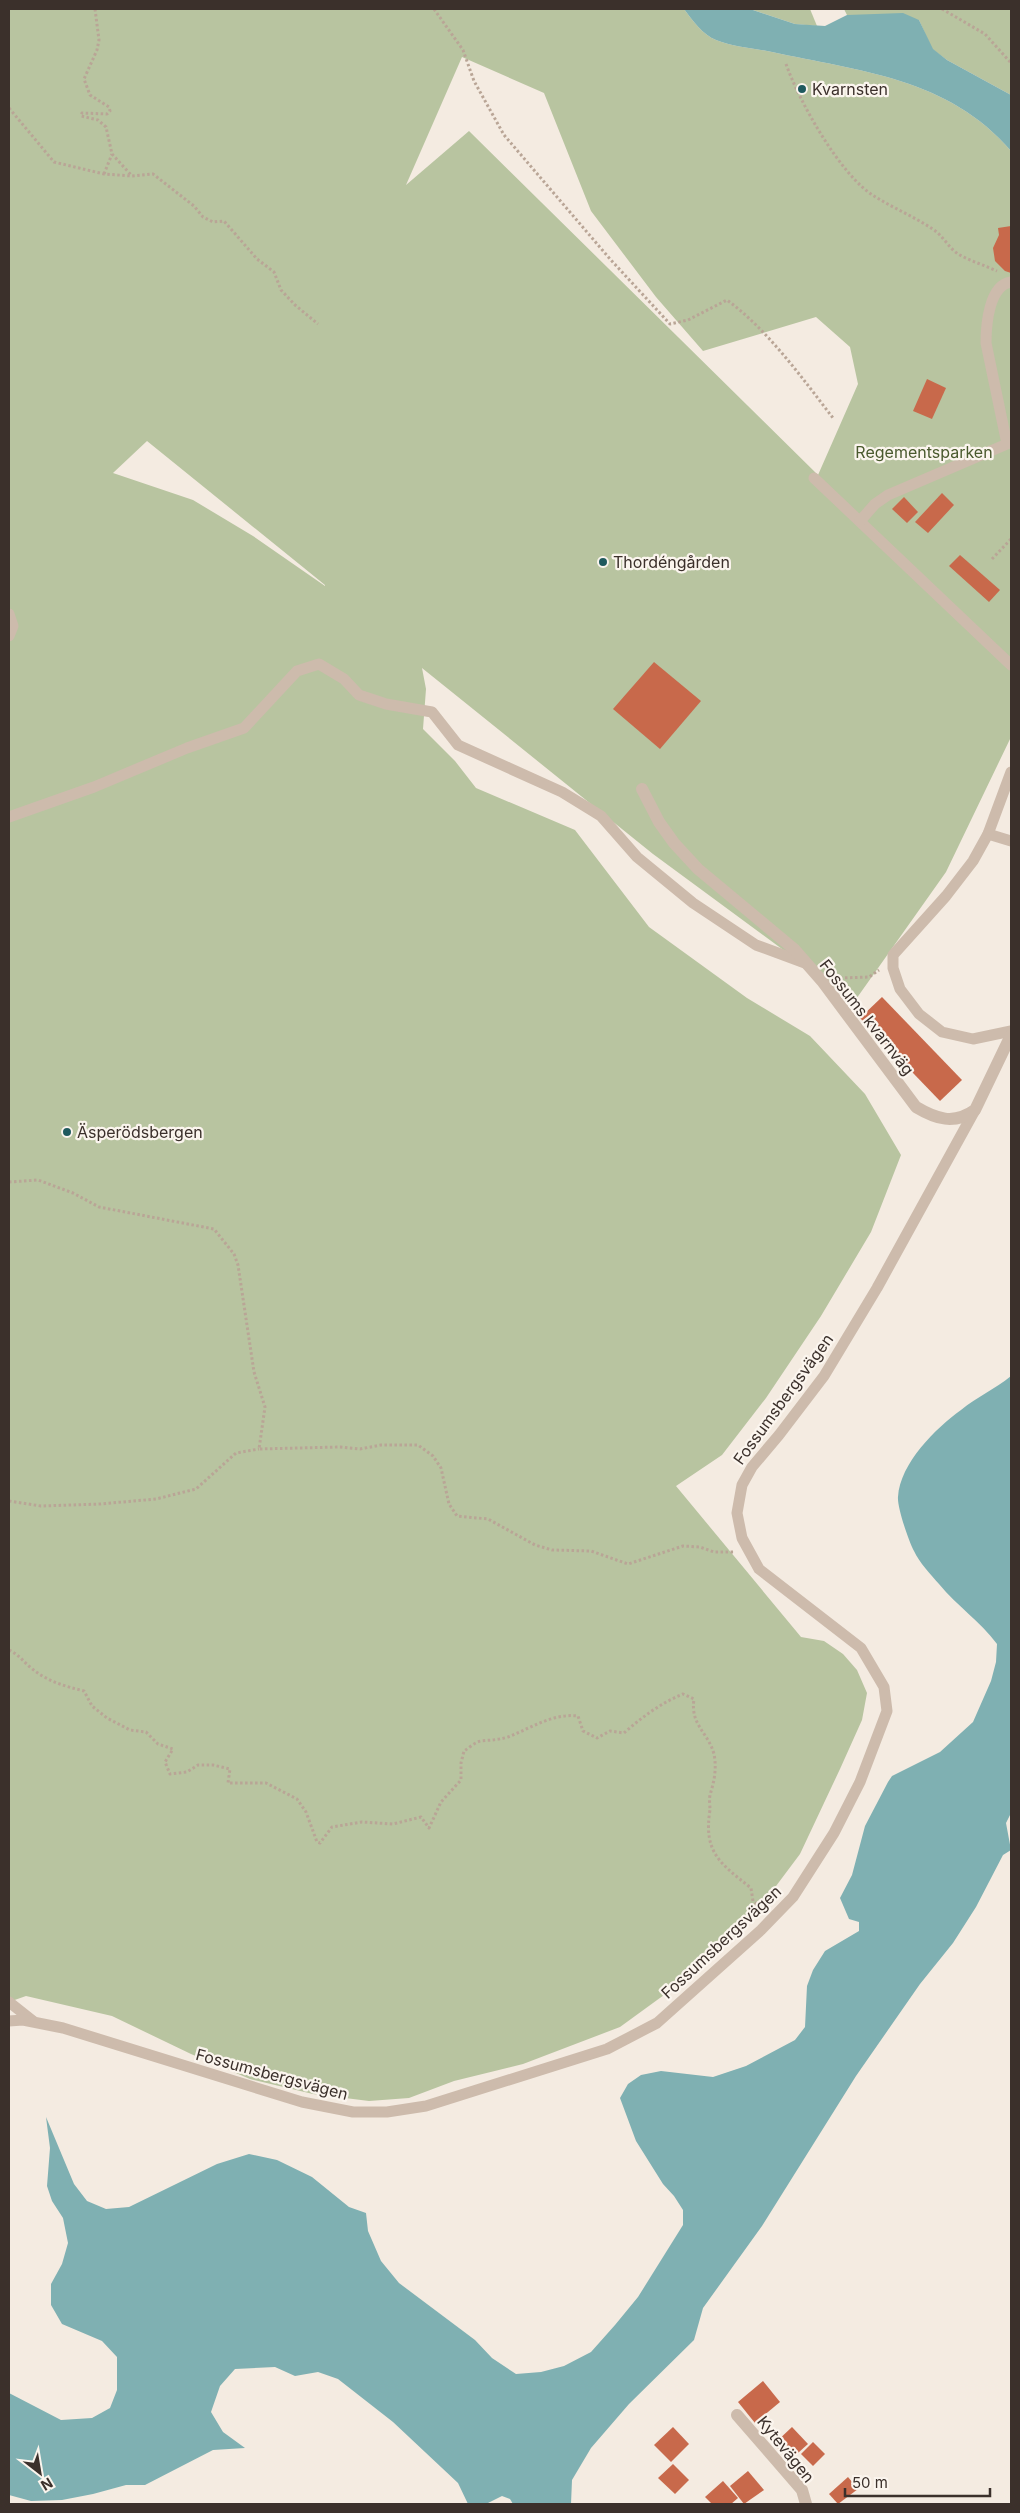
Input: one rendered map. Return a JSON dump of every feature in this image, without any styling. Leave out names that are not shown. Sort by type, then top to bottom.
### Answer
[{"type":"street","points":[[642,789],[659,822],[692,863],[746,911],[788,944],[805,963]]},
{"type":"street","name":"Fossums kvarnväg","points":[[805,963],[822,981],[916,1107],[933,1117],[950,1119],[966,1116],[975,1110]]},
{"type":"street","points":[[975,1110],[1011,1033]]},
{"type":"street","name":"Kytevägen","points":[[737,2415],[802,2490],[806,2504]]},
{"type":"lane","points":[[860,522],[875,504],[888,495],[1007,444],[986,343],[986,328],[996,291],[1006,283],[1011,282]]},
{"type":"lane","points":[[814,478],[1011,665]]},
{"type":"lane","points":[[9,614],[12,626],[9,636]]},
{"type":"lane","name":"Fossums kvarnväg","points":[[9,817],[94,787],[187,748],[244,728],[297,671],[319,664],[344,679],[359,695],[386,704],[432,712],[458,745],[562,792],[601,816],[637,857],[693,903],[756,945],[805,963]]},
{"type":"lane","points":[[1011,772],[988,834],[972,861],[946,896],[893,955],[893,968],[900,989],[919,1014],[942,1032],[973,1039],[1011,1033]]},
{"type":"lane","points":[[988,834],[1011,841]]},
{"type":"lane","name":"Fossumsbergsvägen","points":[[9,2021],[23,2020],[63,2028],[302,2102],[353,2112],[387,2112],[426,2106],[598,2052],[657,2023],[761,1930],[793,1897],[834,1833],[860,1782],[887,1710],[884,1687],[861,1648],[759,1569],[742,1538],[737,1513],[742,1485],[752,1467],[780,1435],[824,1376],[877,1288],[975,1110]]},
{"type":"lane","name":"Fossumsbergsvägen","points":[[9,2002],[34,2022]]},
{"type":"path","points":[[95,9],[99,40],[97,50],[84,79],[90,95],[109,106],[110,111],[107,114],[81,115],[98,120],[106,127],[112,154],[132,176]]},
{"type":"path","points":[[434,9],[463,50],[474,81],[504,135],[610,259],[670,324],[688,320],[727,300],[741,311],[783,356],[833,418]]},
{"type":"path","points":[[942,9],[985,34],[1011,63]]},
{"type":"path","points":[[786,64],[794,87],[813,120],[839,160],[857,181],[875,197],[936,231],[957,253],[997,271]]},
{"type":"path","points":[[9,108],[54,162],[104,174],[132,176],[153,174],[194,206],[203,217],[214,222],[224,221],[257,259],[274,272],[281,290],[290,300],[318,324]]},
{"type":"path","points":[[104,174],[112,154]]},
{"type":"path","points":[[992,559],[1011,539]]},
{"type":"path","points":[[822,981],[830,978],[869,976],[882,968],[893,955]]},
{"type":"path","points":[[9,1182],[38,1180],[73,1192],[99,1207],[214,1229],[234,1254],[238,1265],[254,1372],[265,1407],[258,1449]]},
{"type":"path","points":[[9,1501],[41,1506],[100,1504],[156,1499],[196,1489],[236,1453],[258,1449],[340,1447],[360,1449],[381,1445],[418,1445],[433,1456],[441,1468],[449,1504],[457,1516],[488,1520],[535,1545],[552,1550],[591,1551],[628,1564],[683,1546],[700,1547],[714,1552],[726,1553],[747,1547]]},
{"type":"path","points":[[9,1650],[17,1654],[44,1677],[84,1691],[92,1706],[107,1718],[130,1730],[146,1732],[158,1744],[172,1749],[164,1762],[170,1774],[187,1772],[198,1765],[213,1765],[230,1769],[228,1783],[266,1783],[297,1799],[306,1812],[317,1842],[320,1843],[332,1827],[362,1822],[393,1824],[421,1817],[429,1828],[441,1802],[461,1780],[461,1764],[464,1751],[479,1741],[492,1742],[564,1714],[578,1716],[583,1731],[597,1738],[610,1731],[624,1733],[667,1700],[683,1694],[694,1699],[692,1712],[714,1754],[715,1785],[710,1797],[707,1823],[712,1851],[728,1870],[752,1888],[753,1901],[765,1910]]},
{"type":"green space","name":"Regementsparken","points":[[9,9],[684,9],[702,31],[711,38],[736,46],[870,72],[901,81],[960,107],[986,127],[1011,151],[1011,737],[946,872],[854,1002],[653,854],[422,668],[426,689],[423,729],[455,761],[476,788],[575,830],[649,927],[747,998],[810,1036],[865,1094],[901,1155],[871,1232],[821,1316],[766,1398],[722,1455],[676,1486],[801,1637],[824,1641],[843,1654],[857,1670],[867,1693],[862,1720],[800,1854],[743,1930],[664,1995],[620,2027],[523,2064],[454,2081],[409,2098],[369,2101],[313,2094],[250,2079],[191,2054],[112,2016],[26,1996],[9,2002]],"holes":[[[462,57],[544,93],[591,211],[656,297],[703,351],[816,317],[850,347],[858,384],[818,475],[469,131],[406,185]],[[147,441],[325,585],[325,586],[253,536],[193,500],[113,473]]]},
{"type":"green space","points":[[750,9],[810,9],[817,26],[795,24]]},
{"type":"green space","points":[[844,9],[1011,9],[1011,95],[947,60],[932,49],[919,20],[847,15]]},
{"type":"water","points":[[684,9],[750,9],[795,24],[825,26],[847,15],[903,13],[919,20],[933,49],[947,60],[1011,95],[1011,151],[986,127],[960,107],[931,93],[901,81],[870,72],[736,46],[711,38],[702,31]]},
{"type":"water","points":[[1011,1376],[1011,1813],[1006,1823],[1011,1850],[1003,1855],[976,1907],[953,1943],[920,1984],[856,2076],[762,2226],[703,2308],[694,2340],[629,2404],[591,2448],[572,2480],[571,2504],[513,2504],[510,2499],[502,2496],[486,2504],[468,2504],[458,2483],[393,2422],[338,2379],[318,2372],[295,2376],[275,2367],[235,2369],[220,2386],[211,2412],[223,2432],[245,2448],[213,2450],[145,2485],[126,2485],[62,2500],[31,2501],[9,2495],[9,2393],[61,2420],[92,2418],[110,2408],[117,2390],[117,2357],[102,2341],[62,2324],[51,2305],[51,2284],[62,2264],[68,2243],[63,2218],[52,2201],[47,2186],[50,2148],[46,2117],[74,2184],[87,2201],[106,2209],[129,2207],[217,2164],[249,2154],[277,2160],[312,2177],[349,2207],[366,2213],[368,2231],[381,2261],[399,2283],[475,2340],[492,2358],[516,2374],[541,2372],[564,2366],[591,2352],[638,2297],[683,2225],[683,2210],[663,2184],[636,2141],[620,2098],[628,2084],[641,2075],[661,2071],[713,2077],[746,2066],[795,2040],[805,2027],[807,1986],[813,1970],[825,1951],[859,1931],[859,1922],[849,1919],[840,1898],[852,1875],[865,1826],[888,1782],[892,1776],[940,1752],[973,1722],[991,1681],[996,1662],[997,1644],[946,1592],[919,1560],[906,1533],[898,1497],[900,1484],[912,1459],[931,1436],[967,1405]]},
{"type":"building","points":[[1011,226],[1011,273],[1005,271],[995,261],[993,248],[999,235],[998,228]]},
{"type":"building","points":[[927,379],[946,388],[932,419],[913,411]]},
{"type":"building","points":[[942,493],[954,505],[928,533],[915,522]]},
{"type":"building","points":[[904,497],[918,512],[907,523],[892,509]]},
{"type":"building","points":[[960,555],[1000,590],[989,602],[949,566]]},
{"type":"building","points":[[654,662],[701,701],[660,749],[613,709]]},
{"type":"building","points":[[882,997],[962,1080],[940,1101],[860,1018]]},
{"type":"building","points":[[763,2381],[780,2402],[755,2423],[738,2402]]},
{"type":"building","points":[[673,2427],[689,2444],[671,2462],[654,2445]]},
{"type":"building","points":[[792,2427],[808,2444],[789,2461],[774,2444]]},
{"type":"building","points":[[813,2442],[825,2454],[813,2466],[801,2454]]},
{"type":"building","points":[[673,2464],[689,2480],[675,2494],[658,2478]]},
{"type":"building","points":[[748,2471],[764,2490],[744,2504],[730,2486]]},
{"type":"building","points":[[848,2477],[858,2489],[838,2504],[829,2494]]},
{"type":"building","points":[[723,2481],[738,2498],[731,2504],[712,2504],[705,2497]]},
{"type":"place","name":"Kvarnsten","points":[[802,89]]},
{"type":"place","name":"Thordéngården","points":[[603,562]]},
{"type":"place","name":"Äsperödsbergen","points":[[67,1132]]}]
